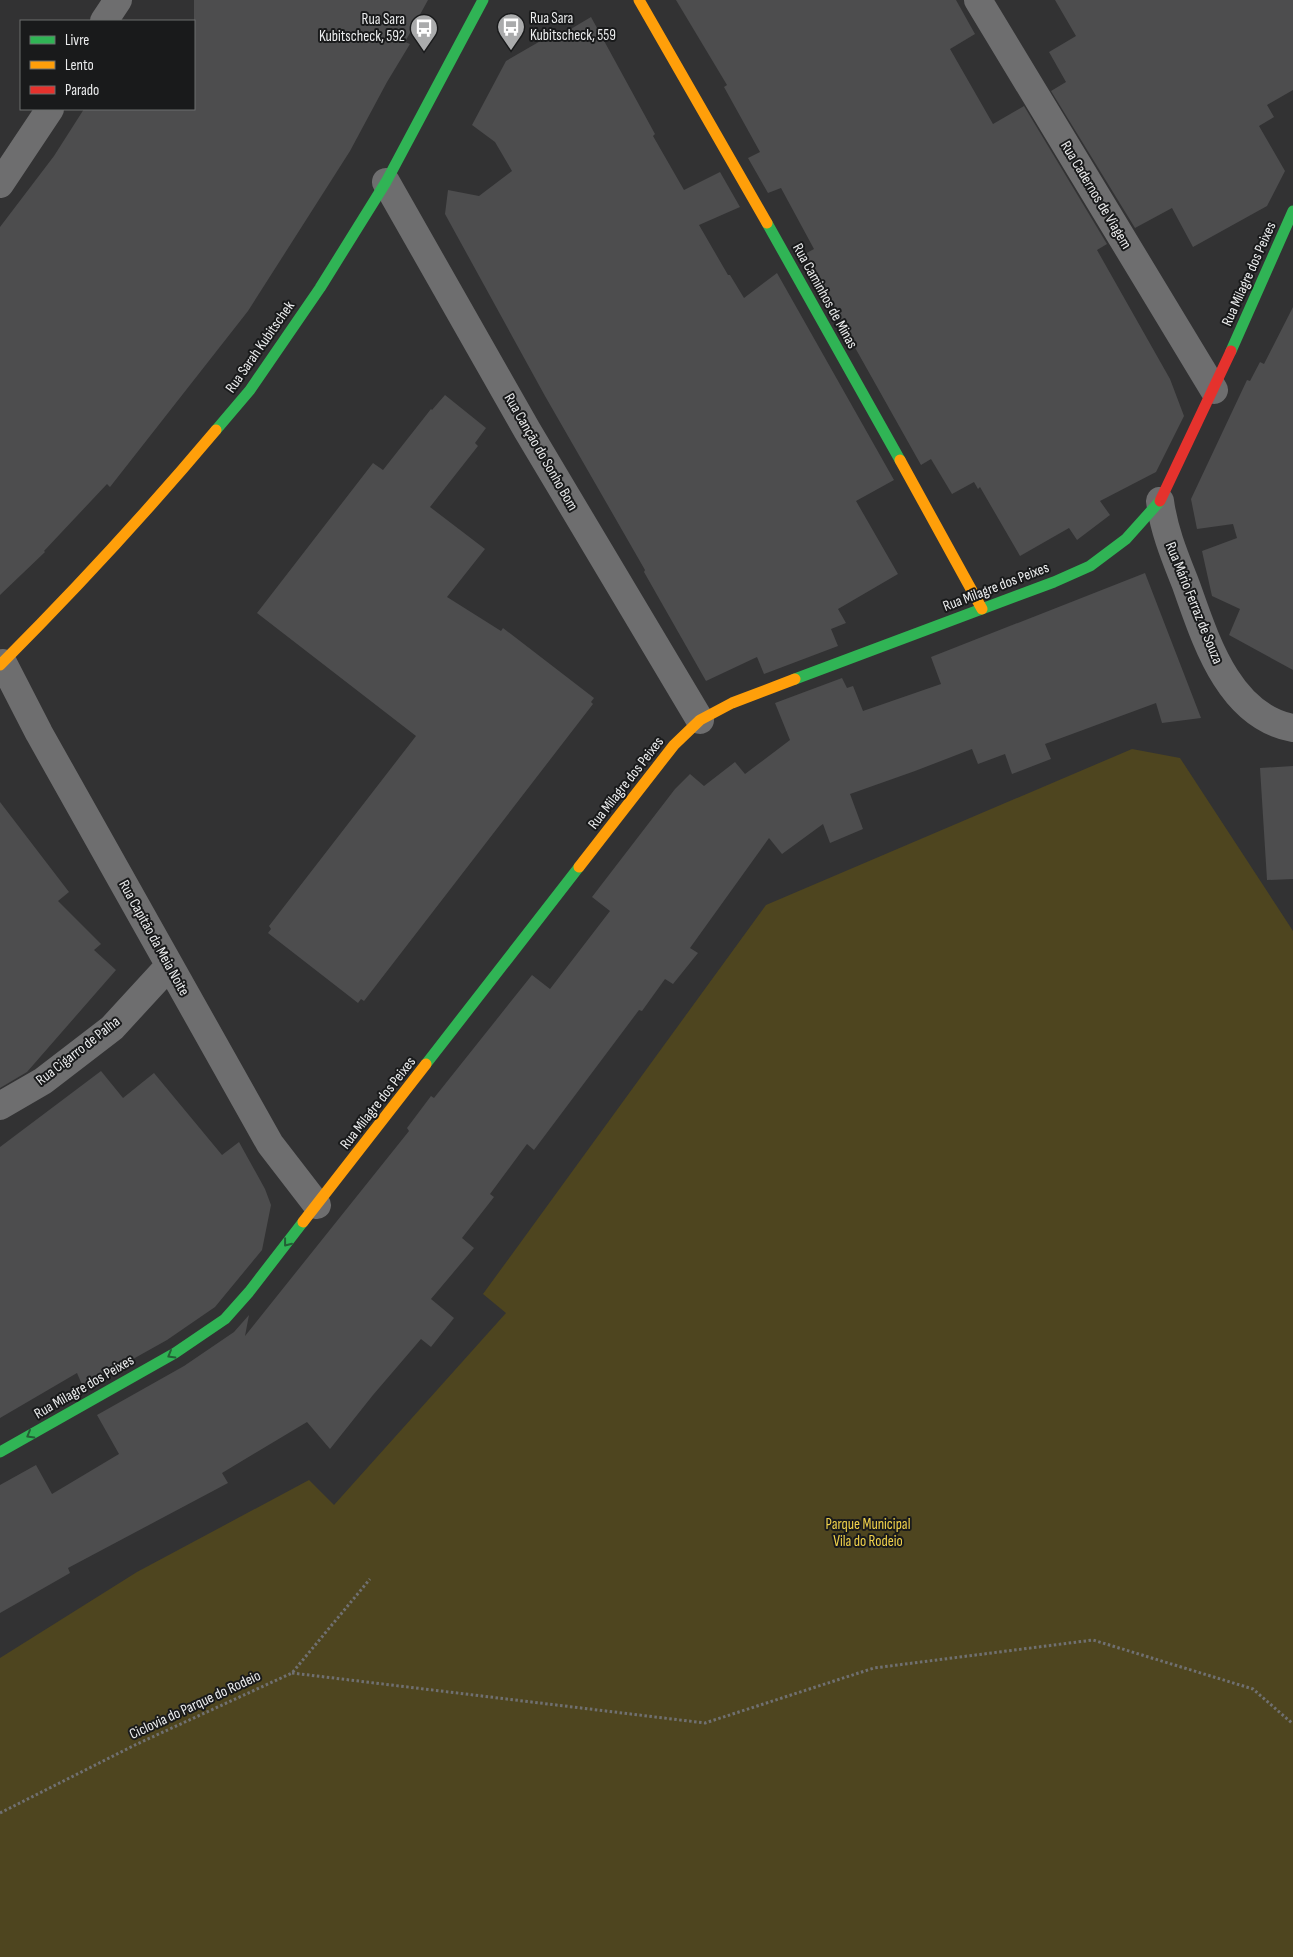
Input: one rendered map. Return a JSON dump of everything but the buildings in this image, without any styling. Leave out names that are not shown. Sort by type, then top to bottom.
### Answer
[{"type":"street","points":[[105,20],[118,0]]},
{"type":"street","name":"Rua Sarah Kubitschek","points":[[1,664],[155,503],[250,390],[320,288],[386,182],[483,0]]},
{"type":"street","name":"Rua Caminhos de Minas","points":[[639,0],[723,144],[948,544],[982,609]]},
{"type":"street","name":"Rua Cadernos de Viagem","points":[[978,0],[1214,390]]},
{"type":"street","points":[[0,184],[49,110]]},
{"type":"street","name":"Rua Canção do Sonho Bom","points":[[386,182],[528,430],[700,720]]},
{"type":"street","name":"Rua Milagre dos Peixes","points":[[0,1452],[175,1353],[224,1319],[249,1292],[674,745],[700,720],[732,703],[1054,582],[1090,566],[1126,539],[1160,501],[1214,390],[1293,211]]},
{"type":"street","name":"Rua Mário Ferraz de Souza","points":[[1160,501],[1163,524],[1205,639],[1216,662],[1228,681],[1244,700],[1281,726],[1293,728]]},
{"type":"street","name":"Rua Capitão da Meia Noite","points":[[1,664],[270,1144],[317,1205]]},
{"type":"street","name":"Rua Cigarro de Palha","points":[[0,1106],[43,1081],[112,1028],[169,966]]},
{"type":"path","name":"Ciclovia do Parque do Rodeio","points":[[0,1814],[137,1744],[292,1672],[370,1580]]},
{"type":"path","points":[[292,1672],[705,1723],[874,1668],[1093,1640],[1253,1689],[1293,1724]]},
{"type":"green space","name":"Parque Municipal Vila do Rodeio","points":[[1132,749],[1180,758],[1293,931],[1293,1957],[0,1957],[0,1658],[137,1572],[309,1480],[334,1505],[506,1313],[483,1294],[766,905]]},
{"type":"traffic: fast","points":[[216,430],[250,390],[320,288],[386,182],[483,0]]},
{"type":"traffic: fast","points":[[1231,351],[1293,211]]},
{"type":"traffic: fast","points":[[767,223],[900,460]]},
{"type":"traffic: fast","points":[[795,679],[1054,582],[1090,566],[1126,539],[1160,501]]},
{"type":"traffic: fast","points":[[426,1064],[579,867]]},
{"type":"traffic: fast","points":[[0,1452],[175,1353],[225,1319],[249,1292],[303,1222]]},
{"type":"traffic: slow","points":[[639,0],[767,223]]},
{"type":"traffic: slow","points":[[0,665],[110,550],[216,430]]},
{"type":"traffic: slow","points":[[900,460],[982,609]]},
{"type":"traffic: slow","points":[[579,867],[674,745],[700,720],[732,703],[795,679]]},
{"type":"traffic: slow","points":[[303,1222],[426,1064]]},
{"type":"traffic: jam","points":[[1160,501],[1231,351]]},
{"type":"place","name":"Rua Sara Kubitscheck, 559","points":[[511,51]]},
{"type":"place","name":"Rua Sara Kubitscheck, 592","points":[[424,52]]}]
